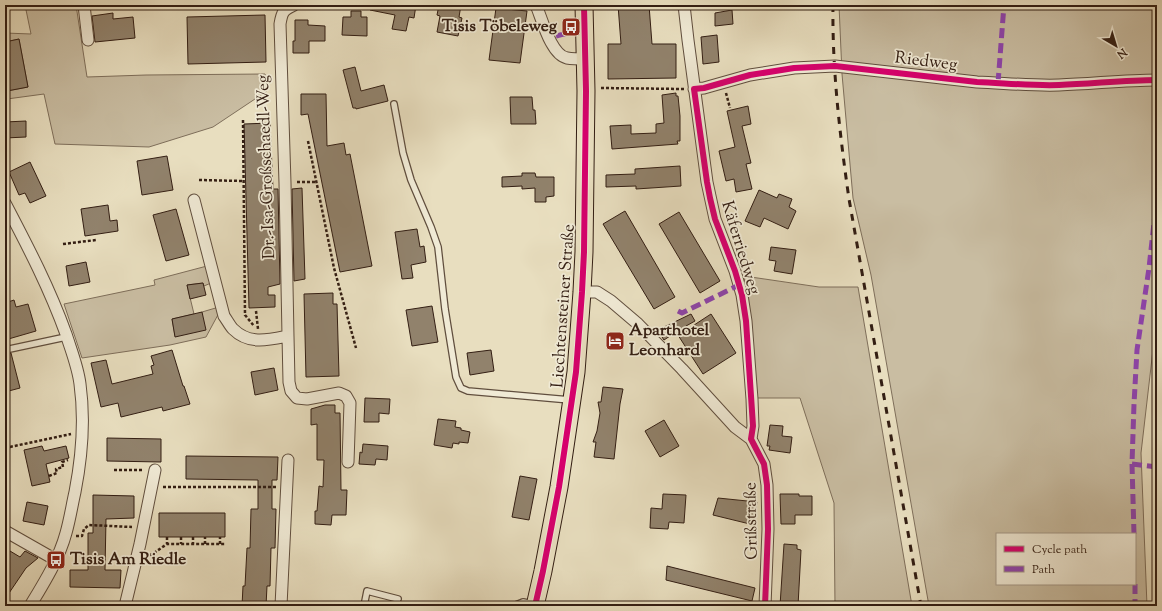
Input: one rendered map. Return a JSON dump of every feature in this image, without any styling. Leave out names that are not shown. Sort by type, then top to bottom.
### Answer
[{"type":"main road","name":"Liechtensteiner Straße","points":[[535,605],[551,532],[572,400],[582,292],[586,59],[579,6]]},
{"type":"street","points":[[84,5],[88,40]]},
{"type":"street","name":"Dr.-Isa-Großschaedl-Weg","points":[[294,5],[285,9],[281,15],[280,24],[289,382],[291,391],[297,398],[307,399],[339,393],[346,396],[350,403],[348,462]]},
{"type":"street","points":[[536,5],[552,47],[558,54],[565,58],[586,59]]},
{"type":"street","name":"Käferriedweg","points":[[688,6],[694,89],[706,182],[715,219],[735,271],[742,295],[746,321],[752,399],[753,426],[751,439]]},
{"type":"street","name":"Riedweg","points":[[694,89],[704,88],[750,75],[794,68],[835,66],[977,82],[998,82],[1020,85],[1059,85],[1133,80],[1157,80]]},
{"type":"street","points":[[194,200],[224,316],[233,329],[245,338],[260,341],[288,336]]},
{"type":"street","points":[[5,203],[34,257],[66,337],[80,382],[82,407],[83,432],[80,466],[66,534],[56,560],[30,606]]},
{"type":"street","name":"Grißstraße","points":[[582,292],[597,292],[638,324],[735,427],[751,439],[764,464],[768,485],[765,606]]},
{"type":"street","points":[[281,606],[288,460]]},
{"type":"street","points":[[125,606],[140,544],[155,470]]},
{"type":"street","points":[[5,531],[56,560]]},
{"type":"lane","points":[[394,104],[403,152],[411,180],[438,247],[445,309],[456,377],[461,388],[468,391],[572,400]]},
{"type":"lane","points":[[5,350],[66,337]]},
{"type":"lane","points":[[364,606],[367,591],[398,599]]},
{"type":"lane","points":[[513,606],[522,602],[535,605]]},
{"type":"path","points":[[598,88],[694,89]]},
{"type":"path","points":[[243,120],[245,315],[259,334],[256,311]]},
{"type":"path","points":[[308,141],[334,268],[356,348]]},
{"type":"path","points":[[199,180],[243,181]]},
{"type":"path","points":[[285,183],[316,182]]},
{"type":"path","points":[[63,244],[96,240]]},
{"type":"path","points":[[5,448],[66,435]]},
{"type":"path","points":[[49,476],[57,473],[56,469],[63,466],[62,462],[68,460]]},
{"type":"path","points":[[114,470],[155,470]]},
{"type":"path","points":[[152,487],[287,487]]},
{"type":"path","points":[[72,535],[82,536],[84,529],[90,525],[143,527]]},
{"type":"path","points":[[167,537],[167,544]]},
{"type":"path","points":[[181,537],[181,544]]},
{"type":"path","points":[[193,537],[193,544]]},
{"type":"path","points":[[205,537],[205,544]]},
{"type":"path","points":[[220,537],[220,544]]},
{"type":"path","points":[[140,544],[144,545],[151,555],[167,544],[226,544]]},
{"type":"shaded area","points":[[25,5],[76,5],[87,77],[265,74],[267,91],[213,127],[149,147],[55,144],[44,94],[7,99],[7,91],[28,87],[19,39],[5,42],[5,33],[31,34]]},
{"type":"shaded area","points":[[839,5],[1157,5],[1157,315],[1141,453],[1147,606],[929,606],[871,275],[853,198],[842,74]]},
{"type":"shaded area","points":[[207,266],[211,283],[204,286],[203,283],[187,285],[194,314],[172,319],[175,336],[202,312],[219,307],[220,311],[206,337],[170,345],[82,358],[64,304],[155,285],[154,280]]},
{"type":"shaded area","points":[[744,276],[819,287],[858,287],[912,606],[835,606],[834,503],[800,398],[755,398]]},
{"type":"building","points":[[371,5],[416,5],[414,18],[409,17],[406,31],[392,29],[395,15],[370,10]]},
{"type":"building","points":[[439,5],[461,5],[459,17],[462,18],[458,36],[437,32],[440,16],[437,15]]},
{"type":"building","points":[[618,5],[649,5],[652,44],[676,44],[676,78],[608,79],[608,44],[621,44]]},
{"type":"building","points":[[496,8],[527,11],[520,63],[489,60]]},
{"type":"building","points":[[732,10],[733,24],[715,26],[715,13]]},
{"type":"building","points":[[351,11],[361,11],[361,17],[367,17],[367,36],[342,35],[343,17],[351,17]]},
{"type":"building","points":[[113,13],[113,19],[133,17],[135,38],[95,42],[92,16]]},
{"type":"building","points":[[265,15],[266,62],[188,64],[187,17]]},
{"type":"building","points":[[295,20],[308,20],[308,25],[325,26],[325,41],[309,41],[309,53],[293,53],[293,41],[295,41]]},
{"type":"building","points":[[717,35],[719,62],[703,64],[701,37]]},
{"type":"building","points":[[19,39],[28,87],[7,91],[5,83],[5,42]]},
{"type":"building","points":[[355,67],[361,91],[384,85],[388,101],[356,109],[353,108],[343,70]]},
{"type":"building","points":[[676,93],[676,96],[678,96],[680,116],[680,141],[677,141],[678,144],[612,149],[610,126],[631,125],[631,134],[656,133],[656,124],[664,123],[662,95]]},
{"type":"building","points":[[301,94],[326,94],[327,146],[344,143],[346,155],[350,154],[372,266],[340,272],[308,114],[301,115]]},
{"type":"building","points":[[510,97],[532,97],[536,124],[511,124]]},
{"type":"building","points":[[748,106],[751,124],[742,126],[751,163],[746,164],[752,189],[736,192],[734,179],[726,181],[719,151],[735,147],[727,111]]},
{"type":"building","points":[[26,121],[26,137],[5,138],[5,122]]},
{"type":"building","points":[[270,123],[273,189],[278,189],[280,284],[268,287],[268,295],[275,295],[275,307],[249,308],[244,124]]},
{"type":"building","points":[[167,156],[173,190],[142,195],[137,161]]},
{"type":"building","points":[[30,162],[46,196],[30,203],[25,193],[19,195],[9,172]]},
{"type":"building","points":[[680,166],[681,186],[636,189],[636,186],[606,187],[606,175],[635,174],[635,169]]},
{"type":"building","points":[[522,173],[535,173],[536,177],[554,177],[554,196],[546,197],[546,202],[535,202],[535,188],[522,189],[522,186],[502,187],[502,177],[522,176]]},
{"type":"building","points":[[302,188],[305,279],[294,281],[292,189]]},
{"type":"building","points":[[759,190],[777,198],[779,194],[792,199],[789,207],[796,211],[788,229],[764,218],[760,227],[745,221]]},
{"type":"building","points":[[108,205],[110,221],[117,220],[118,231],[85,236],[81,209]]},
{"type":"building","points":[[176,209],[189,255],[166,261],[153,215]]},
{"type":"building","points":[[625,211],[675,297],[654,309],[603,224]]},
{"type":"building","points":[[679,212],[720,281],[700,293],[659,224]]},
{"type":"building","points":[[417,229],[420,247],[424,246],[426,262],[411,265],[413,278],[402,279],[395,232]]},
{"type":"building","points":[[771,247],[796,250],[792,274],[774,271],[776,261],[769,260]]},
{"type":"building","points":[[86,262],[90,282],[69,286],[66,266]]},
{"type":"building","points":[[203,283],[206,295],[190,299],[187,285]]},
{"type":"building","points":[[333,293],[333,304],[337,304],[339,376],[306,377],[304,294]]},
{"type":"building","points":[[14,300],[16,307],[28,304],[36,331],[5,340],[5,325],[8,324],[5,313],[5,303]]},
{"type":"building","points":[[432,306],[438,342],[412,346],[406,310]]},
{"type":"building","points":[[202,312],[206,330],[175,337],[172,319]]},
{"type":"building","points":[[691,314],[695,321],[686,326],[688,329],[711,314],[736,353],[703,374],[676,332],[664,340],[660,334],[660,329]]},
{"type":"building","points":[[172,350],[190,404],[163,411],[162,407],[121,417],[118,403],[101,407],[91,363],[106,360],[112,384],[153,374],[151,366],[154,365],[151,356]]},
{"type":"building","points":[[491,350],[494,371],[470,375],[467,353]]},
{"type":"building","points":[[11,353],[20,388],[5,392],[5,354]]},
{"type":"building","points":[[274,368],[278,390],[255,395],[251,372]]},
{"type":"building","points":[[603,387],[623,389],[614,459],[594,457],[596,442],[593,442],[597,431],[600,413],[598,402],[601,402]]},
{"type":"building","points":[[365,398],[390,399],[389,414],[379,413],[379,422],[364,422]]},
{"type":"building","points":[[325,405],[335,405],[335,413],[340,413],[341,490],[347,490],[346,515],[332,515],[331,525],[315,524],[315,511],[317,511],[319,486],[323,487],[324,460],[317,460],[317,424],[311,425],[311,409]]},
{"type":"building","points":[[438,419],[456,421],[455,427],[470,432],[468,443],[453,443],[452,448],[434,445]]},
{"type":"building","points":[[664,420],[679,446],[660,457],[645,431]]},
{"type":"building","points":[[770,425],[783,426],[782,436],[792,437],[790,453],[769,450],[770,446],[767,446]]},
{"type":"building","points":[[107,438],[161,439],[161,462],[107,461]]},
{"type":"building","points":[[363,444],[388,446],[387,460],[376,459],[375,465],[359,464],[360,452],[362,453]]},
{"type":"building","points":[[42,446],[44,451],[66,446],[69,458],[46,464],[50,482],[32,486],[24,450]]},
{"type":"building","points":[[186,456],[278,457],[277,480],[272,480],[272,509],[276,509],[275,548],[271,548],[270,586],[267,586],[266,606],[242,606],[243,586],[245,586],[247,548],[250,548],[251,509],[258,509],[258,480],[186,479]]},
{"type":"building","points":[[520,476],[537,479],[529,520],[512,517]]},
{"type":"building","points":[[663,494],[686,495],[684,523],[669,522],[668,529],[650,528],[651,508],[662,509]]},
{"type":"building","points":[[780,494],[812,496],[812,515],[795,515],[795,524],[781,524]]},
{"type":"building","points":[[93,495],[134,496],[134,518],[106,519],[105,570],[121,570],[120,588],[70,587],[70,570],[88,570],[88,533],[93,533]]},
{"type":"building","points":[[718,498],[757,502],[754,525],[713,515]]},
{"type":"building","points":[[27,502],[48,506],[44,525],[23,521]]},
{"type":"building","points":[[159,513],[225,513],[225,537],[159,537]]},
{"type":"building","points":[[784,544],[797,545],[797,549],[801,550],[798,606],[780,606]]},
{"type":"building","points":[[5,551],[9,553],[10,551],[20,557],[25,551],[38,558],[26,568],[5,599]]},
{"type":"building","points":[[667,566],[755,588],[752,601],[666,580]]},
{"type":"railway","points":[[833,5],[837,102],[849,199],[921,606]]},
{"type":"marked path","points":[[998,83],[1004,5]]},
{"type":"marked path","points":[[556,36],[572,32],[574,34]]},
{"type":"marked path","points":[[1134,533],[1132,464],[1137,350],[1149,268],[1157,196]]},
{"type":"marked path","points":[[678,311],[682,313],[739,285]]},
{"type":"marked path","points":[[1132,464],[1157,467]]},
{"type":"marked path","points":[[1135,585],[1135,606]]},
{"type":"cycle path","points":[[535,606],[559,487],[576,372],[584,252],[586,91],[584,5]]},
{"type":"cycle path","points":[[765,606],[768,529],[767,485],[764,464],[751,439],[753,426],[746,321],[742,295],[735,271],[715,219],[710,198],[694,89],[704,88],[750,75],[794,68],[835,66],[977,82],[1028,85],[1059,85],[1157,80]]},
{"type":"place","name":"Tisis Töbeleweg","points":[[571,27]]},
{"type":"place","name":"Aparthotel Leonhard","points":[[615,341]]},
{"type":"place","name":"Tisis Am Riedle","points":[[56,560]]}]
